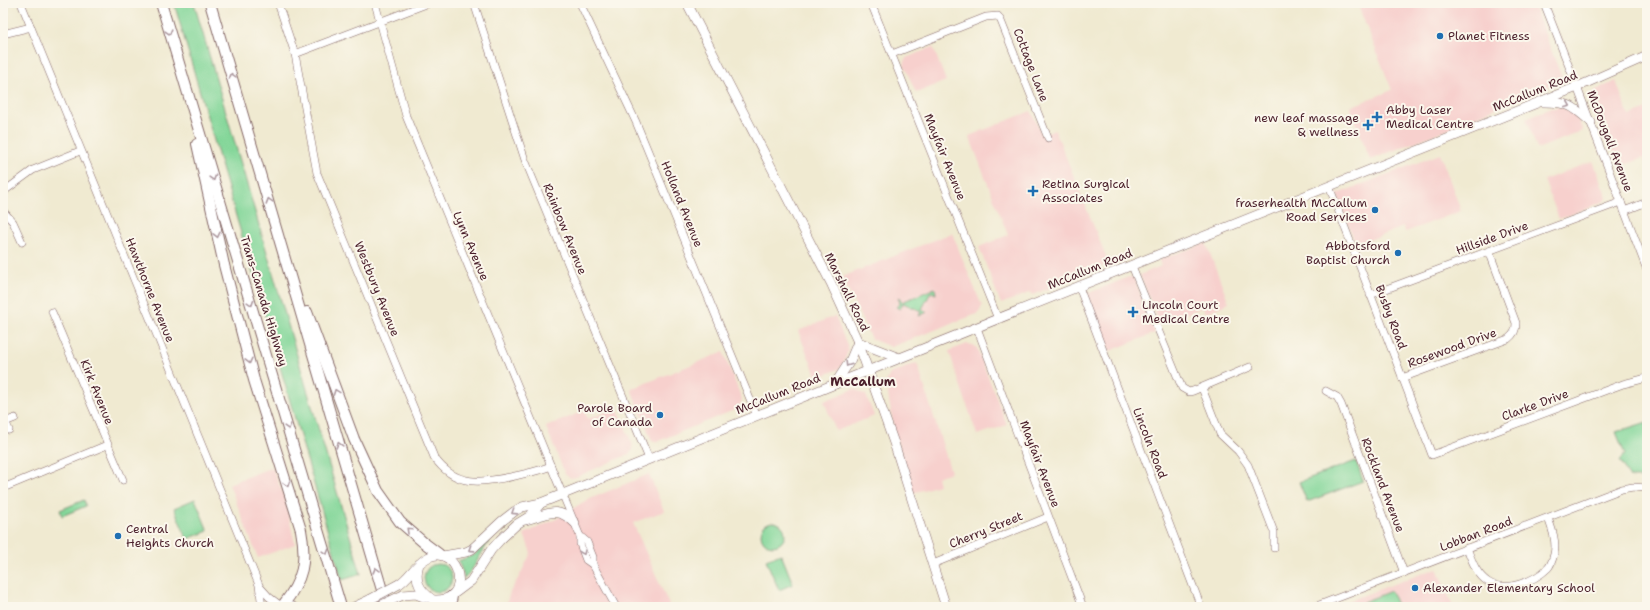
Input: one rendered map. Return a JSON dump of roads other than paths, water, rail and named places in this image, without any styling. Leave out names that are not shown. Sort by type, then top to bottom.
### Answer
[{"type":"highway","name":"Trans-Canada Highway","points":[[161,3],[341,607]]},
{"type":"highway","points":[[210,3],[387,607]]},
{"type":"highway","points":[[178,60],[224,265],[254,380],[302,530],[304,552],[302,573],[294,592],[284,606]]},
{"type":"highway","points":[[280,238],[347,423],[373,482],[385,502],[400,522],[420,540],[441,555]]},
{"type":"highway","points":[[450,607],[453,595]]},
{"type":"main road","name":"Marshall Road","points":[[686,3],[830,283],[858,342],[869,370],[946,607]]},
{"type":"main road","name":"McCallum Road","points":[[441,555],[466,552],[472,549],[502,521],[522,507],[541,503],[562,493],[1578,87],[1647,56]]},
{"type":"main road","points":[[1539,102],[1562,102],[1574,108],[1591,122]]},
{"type":"main road","points":[[835,384],[850,361],[858,342],[899,358]]},
{"type":"main road","name":"McCallum Road","points":[[453,595],[471,581],[490,550],[530,516],[541,503]]},
{"type":"main road","points":[[523,521],[559,512],[566,515],[575,523]]},
{"type":"main road","points":[[354,607],[405,581],[420,564],[430,556],[441,555],[448,558],[457,569],[458,582],[453,595],[444,600],[432,600],[416,594],[403,595],[377,607]]},
{"type":"main road","points":[[420,564],[416,576],[417,584],[432,600]]},
{"type":"street","name":"Hawthorne Avenue","points":[[21,3],[80,151],[259,585],[262,607]]},
{"type":"street","name":"Westbury Avenue","points":[[278,3],[295,54],[317,173],[434,457],[440,466],[447,472],[459,479],[473,481],[491,481],[541,470],[551,466]]},
{"type":"street","name":"Lynn Avenue","points":[[375,3],[406,116],[575,523],[586,560],[593,565],[616,607]]},
{"type":"street","points":[[295,54],[429,3]]},
{"type":"street","name":"Rainbow Avenue","points":[[474,3],[525,160],[649,459]]},
{"type":"street","name":"Holland Avenue","points":[[580,3],[639,128],[757,416]]},
{"type":"street","name":"Mayfair Avenue","points":[[871,3],[998,319]]},
{"type":"street","name":"McDougall Avenue","points":[[1544,3],[1578,87],[1647,270]]},
{"type":"street","name":"Cottage Lane","points":[[892,54],[986,17],[998,16],[1002,21],[1048,138]]},
{"type":"street","points":[[3,34],[31,27]]},
{"type":"street","points":[[3,192],[33,170],[80,151]]},
{"type":"street","name":"Busby Road","points":[[1329,186],[1432,455]]},
{"type":"street","name":"Hillside Drive","points":[[1370,295],[1621,202]]},
{"type":"street","points":[[1624,211],[1647,202]]},
{"type":"street","points":[[3,210],[13,222],[22,242]]},
{"type":"street","name":"Rosewood Drive","points":[[1402,378],[1508,339],[1514,335],[1516,323],[1488,251]]},
{"type":"street","points":[[1132,266],[1180,386],[1184,390],[1189,392],[1202,388],[1250,367]]},
{"type":"street","name":"Lincoln Road","points":[[1079,287],[1201,607]]},
{"type":"street","name":"Kirk Avenue","points":[[52,312],[122,480]]},
{"type":"street","name":"Mayfair Avenue","points":[[977,328],[1083,607]]},
{"type":"street","name":"Clarke Drive","points":[[1432,455],[1622,384],[1647,378]]},
{"type":"street","points":[[1202,388],[1220,434],[1238,451],[1248,465],[1274,532],[1274,548]]},
{"type":"street","name":"Rockland Avenue","points":[[1328,392],[1337,396],[1341,404],[1404,573]]},
{"type":"street","points":[[9,430],[4,419],[15,418]]},
{"type":"street","points":[[3,488],[107,445]]},
{"type":"street","name":"Lobban Road","points":[[1314,607],[1622,489],[1633,486],[1647,488]]},
{"type":"street","name":"Cherry Street","points":[[933,564],[1048,517]]},
{"type":"street","points":[[1467,548],[1475,569],[1489,582],[1503,587],[1523,582],[1536,577],[1549,567],[1555,553],[1555,543],[1548,518]]},
{"type":"street","name":"Hawthorne Avenue","points":[[259,585],[269,597],[284,606]]},
{"type":"place","name":"Planet Fitness","points":[[1440,36]]},
{"type":"place","name":"Abby Laser Medical Centre","points":[[1377,117]]},
{"type":"place","name":"new leaf massage & wellness","points":[[1368,125]]},
{"type":"place","name":"Retina Surgical Associates","points":[[1033,191]]},
{"type":"place","name":"fraserhealth McCallum Road Services","points":[[1375,210]]},
{"type":"place","name":"Abbotsford Baptist Church","points":[[1398,253]]},
{"type":"place","name":"Lincoln Court Medical Centre","points":[[1133,312]]},
{"type":"place","name":"Parole Board of Canada","points":[[660,415]]},
{"type":"place","name":"Central Heights Church","points":[[118,536]]},
{"type":"place","name":"Alexander Elementary School","points":[[1415,588]]},
{"type":"district","name":"McCallum","points":[[863,381]]}]
